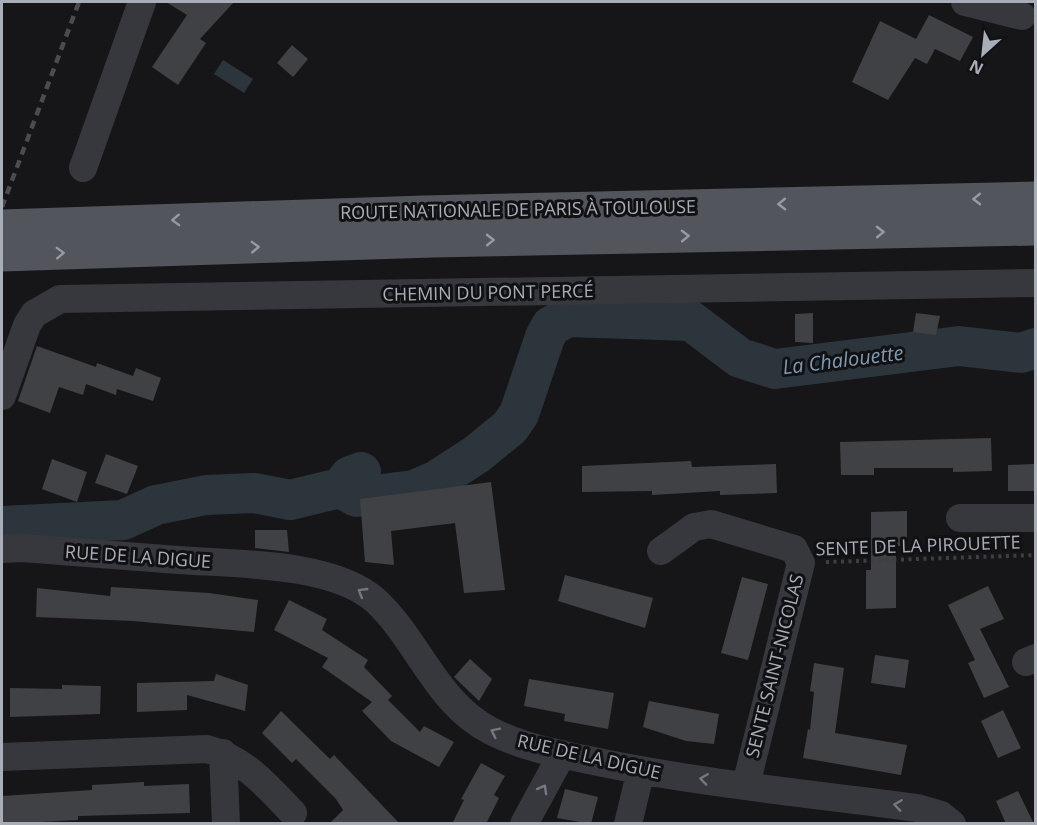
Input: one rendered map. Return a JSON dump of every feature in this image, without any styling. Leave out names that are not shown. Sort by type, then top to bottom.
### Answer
[{"type":"main road","name":"ROUTE NATIONALE DE PARIS À TOULOUSE","points":[[2,226],[424,212],[1035,198]]},
{"type":"main road","name":"ROUTE NATIONALE DE PARIS À TOULOUSE","points":[[2,255],[420,241],[1035,229]]},
{"type":"street","points":[[83,168],[142,2]]},
{"type":"street","points":[[965,2],[1022,15]]},
{"type":"street","name":"CHEMIN DU PONT PERCÉ","points":[[2,396],[27,325],[39,310],[60,299],[1035,283]]},
{"type":"street","points":[[960,518],[1035,518]]},
{"type":"street","name":"SENTE SAINT-NICOLAS","points":[[661,551],[694,527],[711,524],[794,549],[801,563],[746,785]]},
{"type":"street","name":"RUE DE LA DIGUE","points":[[2,549],[22,548],[297,569],[348,584],[374,599],[396,623],[422,663],[460,708],[489,730],[525,745],[641,771],[917,808],[941,815],[952,824]]},
{"type":"street","points":[[2,757],[207,749],[223,753],[249,768],[293,813]]},
{"type":"street","points":[[223,753],[226,824]]},
{"type":"street","points":[[524,824],[562,754]]},
{"type":"street","points":[[628,824],[641,771]]},
{"type":"path","name":"SENTE DE LA PIROUETTE","points":[[801,563],[1035,555]]},
{"type":"shaded area","points":[[223,60],[253,79],[244,93],[214,74]]},
{"type":"building","points":[[166,2],[234,2],[200,39],[206,43],[178,85],[152,67],[187,15]]},
{"type":"building","points":[[929,15],[973,37],[960,61],[935,49],[927,64],[915,58],[888,100],[852,82],[880,21],[916,39]]},
{"type":"building","points":[[292,45],[308,59],[293,77],[277,63]]},
{"type":"building","points":[[813,313],[813,343],[795,342],[795,314]]},
{"type":"building","points":[[916,313],[940,316],[936,335],[913,332]]},
{"type":"building","points":[[37,346],[96,367],[97,363],[133,376],[136,368],[161,378],[153,401],[117,389],[116,395],[86,384],[83,395],[59,387],[50,413],[18,401]]},
{"type":"building","points":[[991,438],[992,471],[953,472],[953,468],[874,468],[874,475],[841,475],[840,442]]},
{"type":"building","points":[[106,454],[138,466],[127,494],[95,483]]},
{"type":"building","points":[[52,459],[87,472],[77,502],[42,489]]},
{"type":"building","points":[[691,461],[692,467],[776,464],[777,493],[720,495],[720,491],[652,495],[652,491],[582,492],[582,466]]},
{"type":"building","points":[[1035,464],[1035,491],[1008,491],[1008,465]]},
{"type":"building","points":[[491,482],[505,590],[464,593],[455,523],[391,531],[394,565],[365,562],[360,499]]},
{"type":"building","points":[[907,511],[907,546],[896,546],[896,608],[866,609],[866,570],[871,570],[871,512]]},
{"type":"building","points":[[255,530],[287,530],[289,552],[255,548]]},
{"type":"building","points":[[565,575],[653,598],[645,628],[558,601]]},
{"type":"building","points":[[742,577],[768,584],[748,660],[721,653]]},
{"type":"building","points":[[988,586],[1004,619],[980,629],[1009,687],[984,698],[968,663],[975,660],[948,605]]},
{"type":"building","points":[[111,587],[209,593],[258,600],[254,632],[133,621],[36,617],[37,588],[110,596]]},
{"type":"building","points":[[289,600],[327,619],[322,630],[368,660],[364,667],[392,696],[388,700],[420,732],[424,726],[454,742],[439,767],[391,741],[362,711],[372,702],[322,667],[328,658],[274,630]]},
{"type":"building","points":[[875,655],[909,660],[905,688],[871,683]]},
{"type":"building","points":[[470,659],[492,679],[479,701],[454,677]]},
{"type":"building","points":[[814,663],[844,668],[835,733],[907,745],[901,775],[803,758],[808,729],[810,730],[814,692],[810,691]]},
{"type":"building","points":[[216,674],[248,685],[245,711],[187,695],[187,710],[137,712],[137,683],[214,681]]},
{"type":"building","points":[[529,679],[614,693],[608,729],[564,721],[565,714],[524,706]]},
{"type":"building","points":[[62,685],[101,686],[100,714],[10,717],[10,688],[62,689]]},
{"type":"building","points":[[649,701],[719,714],[714,744],[686,741],[643,727]]},
{"type":"building","points":[[1003,710],[1021,748],[998,758],[981,721]]},
{"type":"building","points":[[281,711],[330,759],[334,755],[400,824],[329,824],[343,810],[336,799],[296,759],[292,763],[262,733]]},
{"type":"building","points":[[481,763],[505,776],[494,795],[499,798],[486,824],[452,824],[464,800],[461,799]]},
{"type":"building","points":[[144,782],[144,786],[189,784],[190,813],[78,816],[78,820],[2,824],[2,796],[92,790],[92,785]]},
{"type":"building","points":[[565,789],[598,797],[591,824],[557,818]]},
{"type":"building","points":[[1018,791],[1034,824],[1006,824],[996,801]]},
{"type":"waterway","name":"La Chalouette","points":[[340,488],[357,497],[414,490],[437,480],[477,454],[510,427],[519,414],[545,337],[551,326],[568,317],[691,321],[740,358],[775,369],[959,346],[1021,353],[1036,348]]},
{"type":"waterway","name":"La Chalouette","points":[[2,526],[123,520],[156,505],[206,495],[254,493],[290,500],[340,488],[350,476],[361,472]]},
{"type":"railway","points":[[2,207],[79,2]]}]
